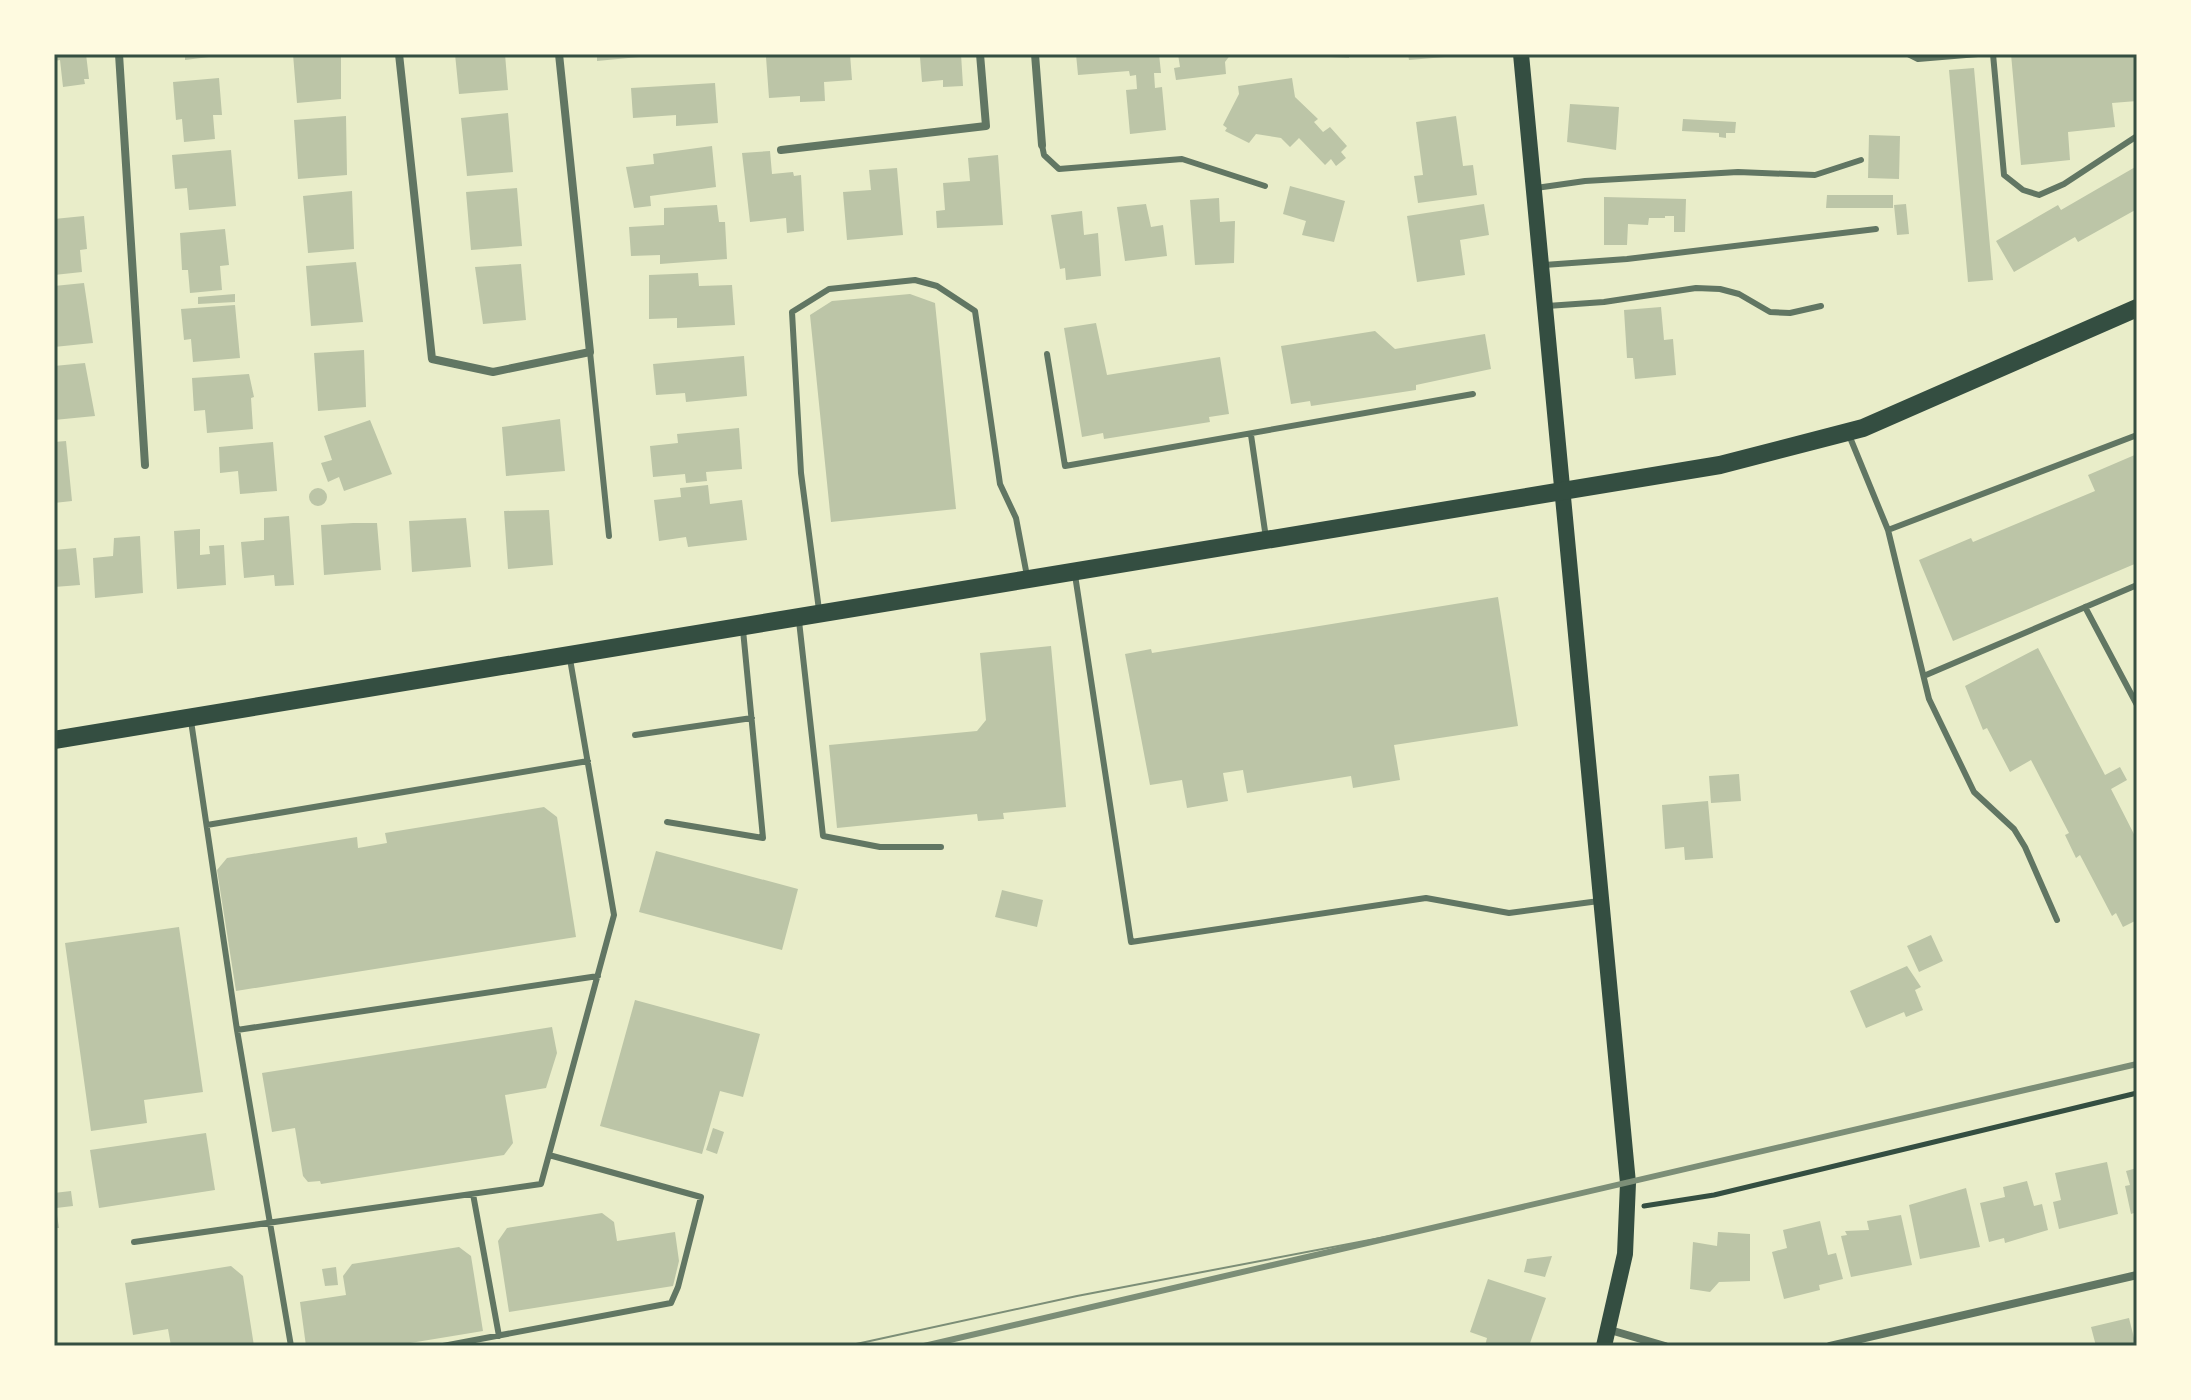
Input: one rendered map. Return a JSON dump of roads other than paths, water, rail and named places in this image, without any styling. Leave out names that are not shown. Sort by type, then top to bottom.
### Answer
[{"type":"main road","points":[[1521,54],[1608,1000],[1628,1183],[1625,1254],[1607,1338]]},
{"type":"main road","points":[[54,740],[1720,465],[1848,432],[2136,310]]},
{"type":"street","points":[[119,54],[145,465]]},
{"type":"street","points":[[399,54],[432,359],[493,372],[590,352],[559,54]]},
{"type":"street","points":[[781,150],[986,126],[980,54]]},
{"type":"street","points":[[1035,54],[1042,145]]},
{"type":"street","points":[[1830,1346],[1860,1342],[2137,1275]]},
{"type":"street","points":[[1607,1338],[1665,1346]]},
{"type":"lane","points":[[1908,54],[1918,59],[1978,54]]},
{"type":"lane","points":[[1993,54],[2004,175],[2023,190],[2039,195],[2064,184],[2137,136]]},
{"type":"lane","points":[[1042,145],[1044,155],[1059,169],[1182,159],[1265,186]]},
{"type":"lane","points":[[1532,188],[1585,181],[1738,172],[1815,175],[1861,160]]},
{"type":"lane","points":[[1540,266],[1627,259],[1876,229]]},
{"type":"lane","points":[[819,614],[801,473],[792,312],[829,289],[915,280],[937,286],[975,311],[1000,484],[1016,518],[1027,579]]},
{"type":"lane","points":[[1544,306],[1604,302],[1696,288],[1739,294],[1770,312],[1790,313],[1821,306]]},
{"type":"lane","points":[[590,352],[609,536]]},
{"type":"lane","points":[[1047,354],[1065,466],[1473,394]]},
{"type":"lane","points":[[1848,432],[1888,530],[1926,675],[1929,699],[1974,792],[2014,829],[2057,920]]},
{"type":"lane","points":[[1251,435],[1266,540]]},
{"type":"lane","points":[[1888,530],[2137,435]]},
{"type":"lane","points":[[1074,571],[1131,942],[1426,898],[1509,913],[1599,901]]},
{"type":"lane","points":[[1926,675],[2137,585]]},
{"type":"lane","points":[[2085,607],[2137,705]]},
{"type":"lane","points":[[799,617],[823,836],[880,847],[941,847]]},
{"type":"lane","points":[[667,822],[763,838],[743,626]]},
{"type":"lane","points":[[134,1242],[541,1184],[614,915],[569,655]]},
{"type":"lane","points":[[191,718],[237,1030],[291,1346]]},
{"type":"lane","points":[[635,735],[752,718]]},
{"type":"lane","points":[[207,825],[588,761]]},
{"type":"lane","points":[[237,1030],[598,976]]},
{"type":"lane","points":[[443,1346],[671,1303],[701,1197],[549,1155]]},
{"type":"lane","points":[[473,1194],[499,1336]]},
{"type":"tram line","points":[[847,1346],[1077,1296],[1422,1230]]},
{"type":"railway","points":[[924,1346],[2137,1064]]}]
